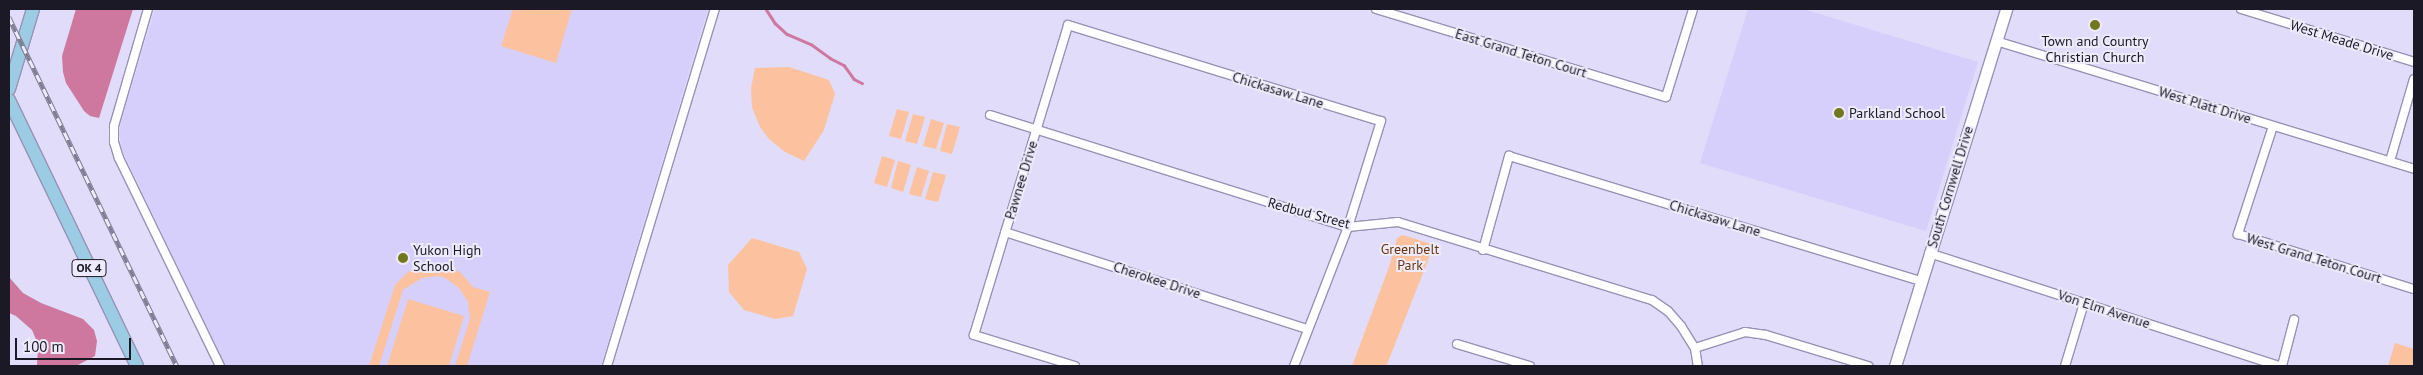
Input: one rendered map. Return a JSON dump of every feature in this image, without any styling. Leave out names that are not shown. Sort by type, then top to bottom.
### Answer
[{"type":"main road","points":[[9,89],[33,9]]},
{"type":"main road","name":"South Cornwell Drive","points":[[1895,366],[2006,9]]},
{"type":"main road","name":"OK 4","points":[[9,100],[137,366]]},
{"type":"street","points":[[148,9],[114,126],[114,142],[119,158],[220,366]]},
{"type":"street","points":[[607,366],[715,9]]},
{"type":"street","name":"East Grand Teton Court","points":[[1376,9],[1666,97],[1693,9]]},
{"type":"street","name":"West Meade Drive","points":[[2241,9],[2414,62]]},
{"type":"street","name":"Pawnee Drive","points":[[1068,26],[974,335],[1075,366]]},
{"type":"street","name":"Chickasaw Lane","points":[[1068,26],[1381,121],[1348,227]]},
{"type":"street","name":"West Platt Drive","points":[[1996,41],[2414,168]]},
{"type":"street","points":[[2390,161],[2414,79]]},
{"type":"street","name":"Redbud Street","points":[[990,116],[1348,227],[1398,222],[1483,250],[1652,300],[1668,311],[1681,326],[1695,348]]},
{"type":"street","name":"West Grand Teton Court","points":[[2273,126],[2238,234],[2414,289]]},
{"type":"street","name":"Chickasaw Lane","points":[[1483,250],[1509,156],[1921,281]]},
{"type":"street","points":[[1294,366],[1348,227]]},
{"type":"street","name":"Cherokee Drive","points":[[1005,232],[1308,329]]},
{"type":"street","name":"Von Elm Avenue","points":[[1929,253],[2280,366]]},
{"type":"street","points":[[2065,366],[2084,303]]},
{"type":"street","points":[[2280,366],[2294,320]]},
{"type":"street","points":[[1698,366],[1695,348],[1746,332],[1766,335],[1868,366]]},
{"type":"street","points":[[1457,344],[1530,366]]},
{"type":"shaded area","points":[[76,9],[133,9],[99,118],[90,116],[84,111],[66,83],[63,72],[62,56]]},
{"type":"shaded area","name":"Yukon High School","points":[[155,9],[708,9],[601,366],[226,366],[122,150],[119,134],[122,117]]},
{"type":"shaded area","name":"Parkland School","points":[[1748,9],[1803,9],[1978,62],[1926,231],[1700,163]]},
{"type":"shaded area","points":[[9,277],[23,293],[41,303],[83,319],[94,330],[97,341],[95,356],[76,366],[37,366],[38,344],[32,330],[16,316],[9,313]]},
{"type":"green space","points":[[513,9],[572,9],[556,63],[501,46]]},
{"type":"green space","points":[[789,67],[829,80],[835,94],[824,130],[804,161],[785,152],[769,139],[760,127],[752,107],[751,88],[755,68]]},
{"type":"green space","points":[[897,109],[909,112],[901,139],[889,136]]},
{"type":"green space","points":[[913,114],[925,117],[917,144],[905,141]]},
{"type":"green space","points":[[931,119],[944,123],[936,149],[923,146]]},
{"type":"green space","points":[[947,124],[960,127],[952,154],[940,151]]},
{"type":"green space","points":[[882,156],[895,160],[887,187],[874,183]]},
{"type":"green space","points":[[898,161],[911,165],[903,192],[891,188]]},
{"type":"green space","points":[[917,167],[929,171],[921,197],[909,194]]},
{"type":"green space","points":[[933,172],[946,175],[938,202],[925,199]]},
{"type":"green space","name":"Greenbelt Park","points":[[1403,235],[1434,245],[1386,366],[1352,366],[1389,267],[1397,238]]},
{"type":"green space","points":[[752,238],[799,252],[807,269],[793,316],[775,319],[744,310],[729,292],[728,265]]},
{"type":"green space","points":[[443,265],[460,272],[473,287],[490,292],[467,366],[455,366],[470,319],[468,302],[459,288],[447,279],[439,276],[422,278],[403,290],[379,366],[369,366],[395,285],[408,272],[415,269],[424,266]]},
{"type":"green space","points":[[408,299],[464,316],[449,366],[387,366]]},
{"type":"green space","points":[[2395,343],[2414,349],[2414,366],[2388,366]]},
{"type":"waterway","points":[[766,9],[775,23],[787,34],[811,44],[830,58],[844,65],[854,79],[862,83]]},
{"type":"railway","points":[[9,17],[177,366]]},
{"type":"place","name":"Town and Country Christian Church","points":[[2095,25]]},
{"type":"place","name":"Parkland School","points":[[1839,113]]},
{"type":"place","name":"Yukon High School","points":[[403,258]]}]
